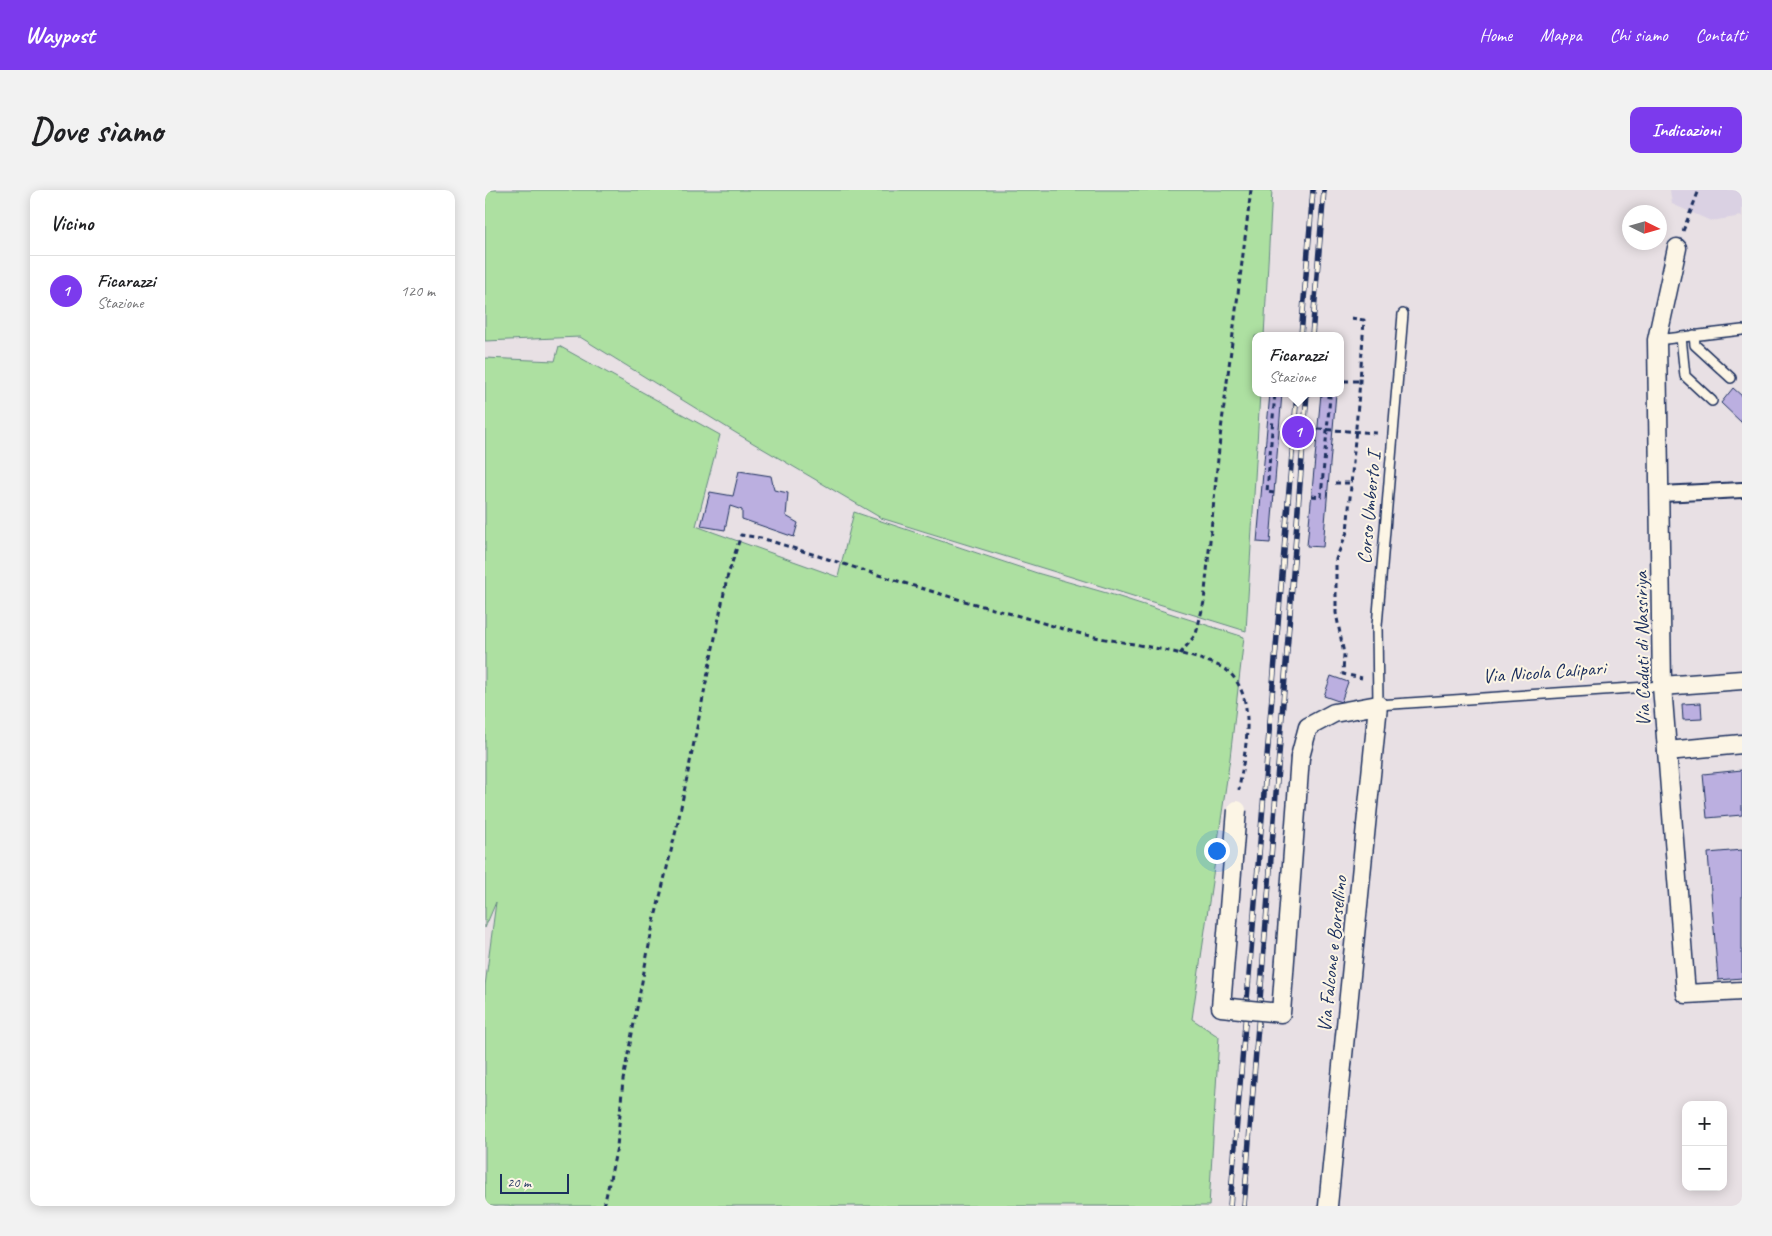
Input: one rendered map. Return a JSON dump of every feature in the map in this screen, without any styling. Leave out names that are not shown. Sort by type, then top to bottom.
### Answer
[{"type":"street","name":"Via Caduti di Nassiriya","points":[[1677,248],[1657,340],[1661,494],[1662,686],[1686,994],[1742,991]]},
{"type":"street","points":[[1661,494],[1742,490]]},
{"type":"street","name":"Via Nicola Calipari","points":[[1662,686],[1742,680]]},
{"type":"street","points":[[1237,810],[1221,1007],[1281,1013],[1301,757],[1308,727],[1334,714],[1378,705]]},
{"type":"street","name":"Via Falcone e Borsellino","points":[[1328,1206],[1378,705]]},
{"type":"street","points":[[1667,751],[1742,744]]},
{"type":"lane","name":"Corso Umberto I","points":[[1378,705],[1377,626],[1403,314]]},
{"type":"lane","points":[[1657,340],[1742,330]]},
{"type":"lane","points":[[1694,335],[1695,345],[1731,378]]},
{"type":"lane","points":[[1681,337],[1685,376],[1712,401]]},
{"type":"lane","name":"Via Nicola Calipari","points":[[1378,705],[1662,686]]},
{"type":"path","points":[[1180,654],[1196,634],[1204,602],[1220,438],[1251,190]]},
{"type":"path","points":[[1677,248],[1699,190]]},
{"type":"path","points":[[1351,318],[1363,320],[1361,381],[1347,532],[1336,559],[1336,613],[1344,654],[1343,674],[1378,682]]},
{"type":"path","points":[[1345,381],[1361,381]]},
{"type":"path","points":[[1273,493],[1267,492],[1275,397]]},
{"type":"path","points":[[1312,496],[1321,497],[1330,397]]},
{"type":"path","points":[[1318,430],[1393,434]]},
{"type":"path","points":[[1335,483],[1351,483]]},
{"type":"path","points":[[604,1206],[617,1147],[623,1080],[652,930],[678,822],[727,578],[741,535],[761,538],[881,577],[1082,634],[1180,654],[1229,671],[1238,683],[1247,702],[1245,743],[1237,810]]},
{"type":"shaded area","points":[[1670,190],[1742,190],[1742,216],[1711,221],[1672,204]]},
{"type":"green space","points":[[485,190],[1272,190],[1264,332],[1252,332],[1252,397],[1260,397],[1246,631],[881,518],[736,433],[580,337],[485,341]]},
{"type":"green space","points":[[559,346],[720,435],[696,526],[838,577],[854,512],[1037,573],[1244,637],[1230,758],[1192,1019],[1219,1037],[1209,1206],[485,1206],[485,986],[496,902],[485,928],[485,358],[555,361]]},
{"type":"building","points":[[1733,388],[1742,396],[1742,423],[1721,403]]},
{"type":"building","points":[[1270,397],[1282,397],[1270,543],[1257,542]]},
{"type":"building","points":[[1321,397],[1336,397],[1323,547],[1307,546]]},
{"type":"building","points":[[739,471],[771,476],[774,490],[788,493],[786,516],[798,523],[794,537],[742,519],[742,510],[730,506],[725,530],[701,526],[710,492],[733,496]]},
{"type":"building","points":[[1331,676],[1348,682],[1341,702],[1324,696]]},
{"type":"building","points":[[1701,703],[1702,719],[1683,720],[1682,704]]},
{"type":"building","points":[[1742,770],[1742,815],[1707,818],[1703,774]]},
{"type":"building","points":[[1742,850],[1742,978],[1718,980],[1708,853]]},
{"type":"railway","points":[[1301,332],[1313,190]]},
{"type":"railway","points":[[1312,332],[1324,190]]},
{"type":"railway","points":[[1230,1206],[1297,397]]},
{"type":"railway","points":[[1244,1206],[1307,397]]},
{"type":"place","name":"Ficarazzi","points":[[1298,432]]}]
